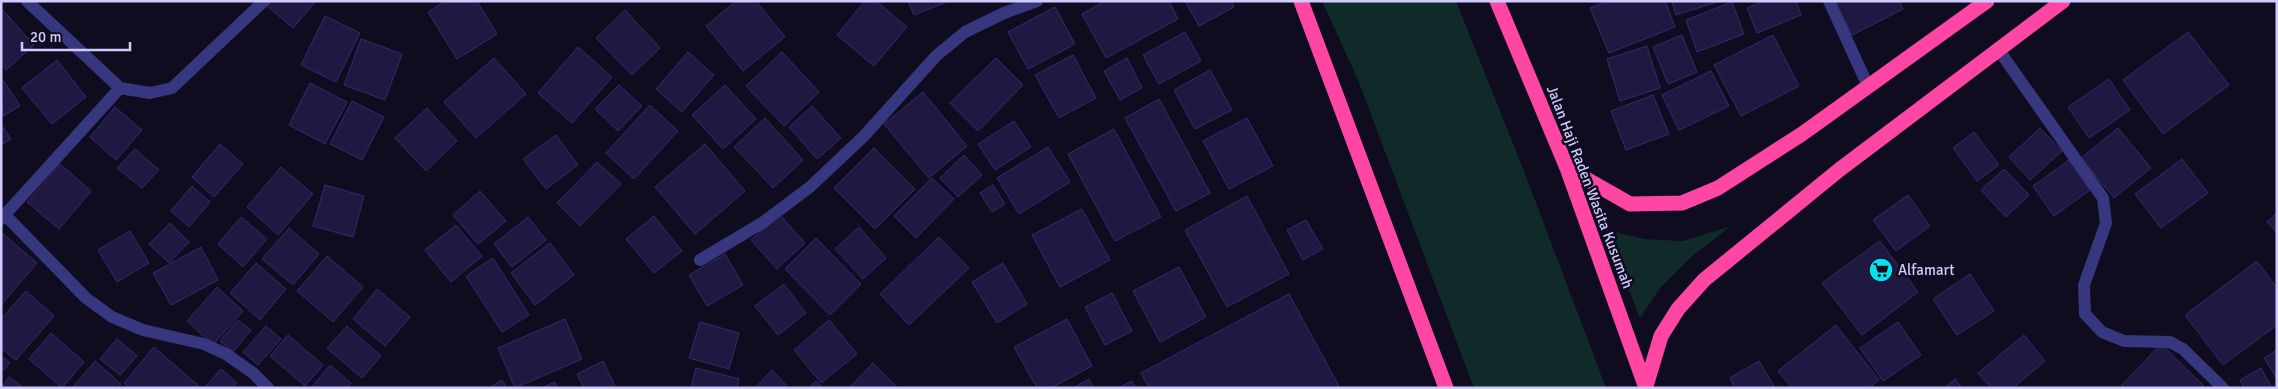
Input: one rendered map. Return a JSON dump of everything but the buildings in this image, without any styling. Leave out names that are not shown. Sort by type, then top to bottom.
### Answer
[{"type":"highway","points":[[1301,1],[1446,388]]},
{"type":"highway","name":"Jalan Haji Raden Wasita Kusumah","points":[[1497,1],[1567,168],[1646,387]]},
{"type":"highway","points":[[1567,168],[1630,204],[1682,203],[1727,182],[1802,134],[1987,1]]},
{"type":"highway","points":[[1646,387],[1661,336],[1678,309],[1704,280],[1750,240],[1838,170],[2063,1]]},
{"type":"street","points":[[27,1],[120,88],[150,93],[172,88],[264,1]]},
{"type":"street","points":[[700,260],[762,223],[810,187],[864,136],[936,56],[964,32],[1004,13],[1037,1]]},
{"type":"street","points":[[1829,1],[1868,86]]},
{"type":"street","points":[[1998,49],[2103,198],[2106,222],[2084,285],[2085,314],[2102,332],[2124,341],[2170,342],[2183,349],[2223,388]]},
{"type":"street","points":[[120,88],[3,217],[86,298],[112,317],[143,330],[204,344],[226,354],[253,373],[268,388]]},
{"type":"green space","points":[[1322,1],[1456,1],[1524,171],[1606,388],[1474,388],[1358,80]]},
{"type":"green space","points":[[1731,226],[1691,257],[1660,288],[1640,318],[1606,230],[1644,239],[1683,241]]},
{"type":"place","name":"Alfamart","points":[[1881,270]]}]
